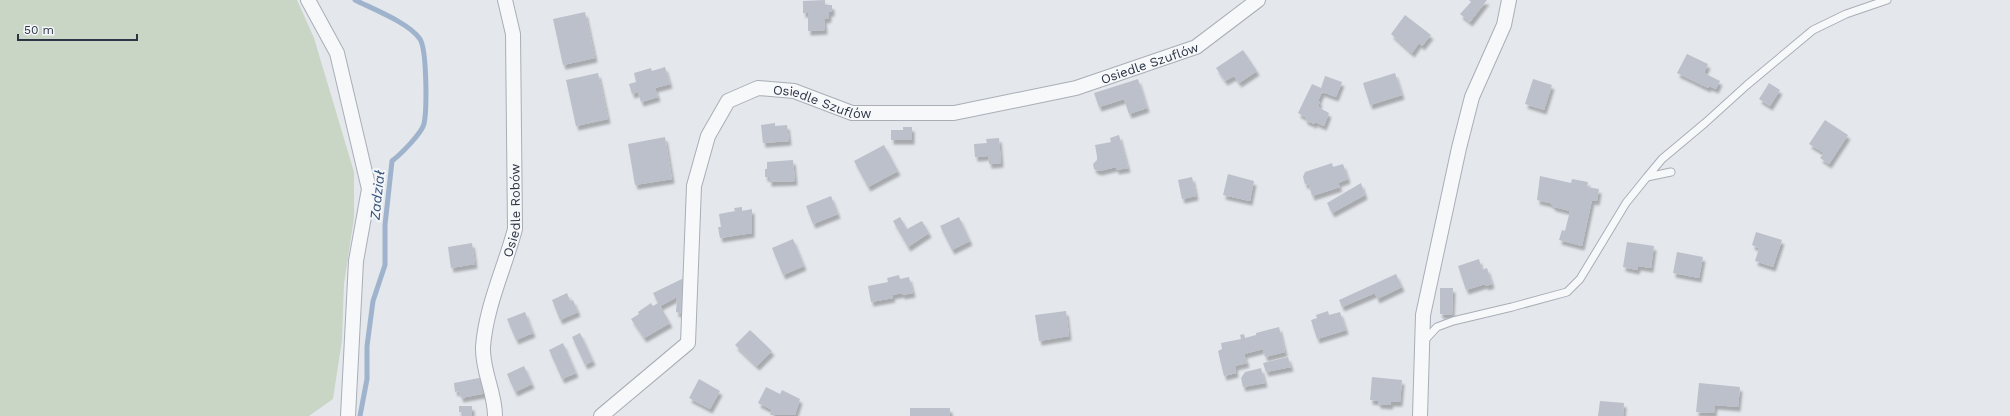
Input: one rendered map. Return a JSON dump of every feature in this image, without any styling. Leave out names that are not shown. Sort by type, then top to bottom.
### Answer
[{"type":"street","points":[[308,0],[337,53],[369,188],[356,261],[348,416]]},
{"type":"street","name":"Osiedle Robów","points":[[495,416],[495,402],[487,379],[483,348],[491,303],[507,260],[515,229],[513,34],[505,0]]},
{"type":"street","name":"Osiedle Szuflów","points":[[601,416],[688,343],[694,186],[708,136],[728,101],[758,88],[794,92],[852,113],[954,113],[1076,88],[1196,47],[1258,0]]},
{"type":"street","points":[[1420,416],[1423,315],[1459,148],[1472,97],[1504,25],[1509,0]]},
{"type":"lane","points":[[1422,342],[1437,327],[1453,321],[1567,292],[1580,279],[1626,203],[1662,159],[1813,30],[1846,14],[1887,0]]},
{"type":"lane","points":[[1647,177],[1671,172]]},
{"type":"green space","points":[[0,0],[297,0],[314,38],[354,172],[354,218],[344,284],[342,340],[333,399],[309,416],[0,416]]},
{"type":"building","points":[[825,0],[825,5],[832,5],[832,12],[829,12],[829,18],[824,19],[825,30],[808,31],[808,13],[803,13],[803,1]]},
{"type":"building","points":[[1469,0],[1487,0],[1470,22],[1460,14],[1471,2]]},
{"type":"building","points":[[585,12],[595,58],[563,65],[553,19]]},
{"type":"building","points":[[1405,15],[1431,35],[1422,46],[1419,43],[1412,53],[1391,34]]},
{"type":"building","points":[[1243,50],[1257,71],[1239,83],[1234,76],[1225,81],[1216,68]]},
{"type":"building","points":[[1687,54],[1708,64],[1704,73],[1720,81],[1716,89],[1709,86],[1708,88],[1677,73]]},
{"type":"building","points":[[665,67],[670,84],[655,88],[658,97],[641,102],[638,92],[632,94],[629,84],[636,82],[634,73],[651,68],[652,71]]},
{"type":"building","points":[[598,73],[608,119],[576,126],[566,80]]},
{"type":"building","points":[[1395,73],[1402,95],[1370,105],[1363,83]]},
{"type":"building","points":[[1325,76],[1342,82],[1336,97],[1322,92],[1318,101],[1320,101],[1318,107],[1329,113],[1324,126],[1305,120],[1305,117],[1298,113],[1312,84],[1321,88]]},
{"type":"building","points":[[1138,79],[1147,108],[1129,114],[1124,99],[1099,107],[1094,93]]},
{"type":"building","points":[[1533,79],[1552,85],[1544,110],[1525,104]]},
{"type":"building","points":[[1769,83],[1780,90],[1770,106],[1759,99]]},
{"type":"building","points":[[1825,120],[1848,135],[1829,164],[1820,158],[1824,153],[1809,144]]},
{"type":"building","points":[[775,123],[775,126],[787,125],[789,141],[763,143],[761,125]]},
{"type":"building","points":[[903,127],[912,127],[912,140],[891,140],[891,130],[903,130]]},
{"type":"building","points":[[1119,135],[1128,168],[1116,170],[1116,167],[1099,171],[1094,169],[1093,164],[1097,160],[1095,145],[1111,142],[1110,138]]},
{"type":"building","points":[[665,137],[672,179],[635,185],[628,144]]},
{"type":"building","points":[[999,138],[1001,163],[989,164],[988,156],[975,157],[974,144],[987,143],[986,139]]},
{"type":"building","points":[[884,145],[898,171],[868,187],[854,161]]},
{"type":"building","points":[[793,160],[795,181],[769,182],[769,177],[765,177],[767,162]]},
{"type":"building","points":[[1332,163],[1333,167],[1343,164],[1348,179],[1338,183],[1340,187],[1312,196],[1309,185],[1305,184],[1303,177],[1305,172]]},
{"type":"building","points":[[1228,174],[1254,181],[1250,201],[1223,195]]},
{"type":"building","points":[[1540,176],[1571,183],[1572,179],[1588,182],[1587,187],[1599,189],[1597,201],[1592,200],[1582,246],[1559,240],[1562,230],[1565,231],[1570,211],[1554,207],[1550,203],[1537,200]]},
{"type":"building","points":[[1192,177],[1196,196],[1182,199],[1178,180]]},
{"type":"building","points":[[1361,183],[1365,195],[1332,213],[1327,203]]},
{"type":"building","points":[[831,196],[838,214],[813,224],[806,206]]},
{"type":"building","points":[[742,207],[742,211],[752,209],[752,233],[720,238],[718,227],[721,227],[719,214],[735,211],[734,208]]},
{"type":"building","points":[[900,217],[907,229],[922,221],[929,233],[908,247],[893,221]]},
{"type":"building","points":[[959,217],[970,241],[952,250],[940,226]]},
{"type":"building","points":[[1756,232],[1782,240],[1773,267],[1755,261],[1759,248],[1752,245]]},
{"type":"building","points":[[793,239],[804,266],[783,275],[772,248]]},
{"type":"building","points":[[1627,242],[1654,246],[1651,268],[1638,266],[1637,270],[1623,267]]},
{"type":"building","points":[[472,243],[475,264],[451,268],[448,247]]},
{"type":"building","points":[[1677,252],[1703,257],[1699,278],[1673,273]]},
{"type":"building","points":[[1479,259],[1482,270],[1487,268],[1492,284],[1486,286],[1485,284],[1466,290],[1458,266]]},
{"type":"building","points":[[1396,274],[1402,287],[1377,299],[1375,293],[1342,307],[1339,300]]},
{"type":"building","points":[[899,275],[900,279],[909,277],[913,293],[892,295],[893,298],[871,302],[868,286],[888,282],[887,278]]},
{"type":"building","points":[[684,278],[683,314],[676,312],[677,297],[660,306],[670,323],[644,338],[631,319],[651,303],[653,306],[658,303],[653,293]]},
{"type":"building","points":[[1440,288],[1453,288],[1452,315],[1440,314]]},
{"type":"building","points":[[567,293],[570,301],[573,300],[578,312],[560,320],[552,300]]},
{"type":"building","points":[[1066,311],[1069,336],[1039,341],[1035,315]]},
{"type":"building","points":[[1328,311],[1329,315],[1340,312],[1346,330],[1317,339],[1311,320],[1317,318],[1316,315]]},
{"type":"building","points":[[525,312],[533,333],[516,340],[507,319]]},
{"type":"building","points":[[1279,327],[1285,352],[1265,357],[1263,349],[1244,354],[1247,363],[1235,366],[1236,373],[1224,376],[1218,351],[1222,349],[1221,343],[1241,339],[1240,335],[1244,334],[1245,338],[1256,335],[1256,333]]},
{"type":"building","points":[[750,330],[772,351],[757,366],[735,345]]},
{"type":"building","points":[[580,333],[593,361],[585,365],[572,337]]},
{"type":"building","points":[[563,343],[576,373],[562,379],[549,350]]},
{"type":"building","points":[[1288,357],[1291,367],[1266,372],[1263,363]]},
{"type":"building","points":[[524,366],[532,384],[515,392],[507,374]]},
{"type":"building","points":[[1261,368],[1265,383],[1243,387],[1241,378],[1245,372]]},
{"type":"building","points":[[484,377],[487,393],[461,398],[459,391],[455,392],[454,383]]},
{"type":"building","points":[[1372,377],[1402,380],[1400,402],[1391,402],[1390,405],[1378,404],[1378,401],[1370,400]]},
{"type":"building","points":[[699,379],[720,391],[710,409],[689,398]]},
{"type":"building","points":[[1699,383],[1740,387],[1738,407],[1715,405],[1714,413],[1696,412]]},
{"type":"building","points":[[766,387],[780,394],[782,390],[800,399],[795,415],[770,415],[772,410],[758,403]]},
{"type":"building","points":[[1600,401],[1624,403],[1623,416],[1598,416]]},
{"type":"building","points":[[459,406],[472,406],[472,416],[462,416],[462,412],[459,412]]},
{"type":"building","points":[[910,408],[950,408],[950,416],[910,416]]},
{"type":"waterway","name":"Zadział","points":[[355,0],[381,12],[408,27],[415,33],[420,39],[422,45],[426,80],[424,124],[415,138],[392,161],[385,225],[385,265],[373,301],[367,346],[367,379],[360,416]]}]
